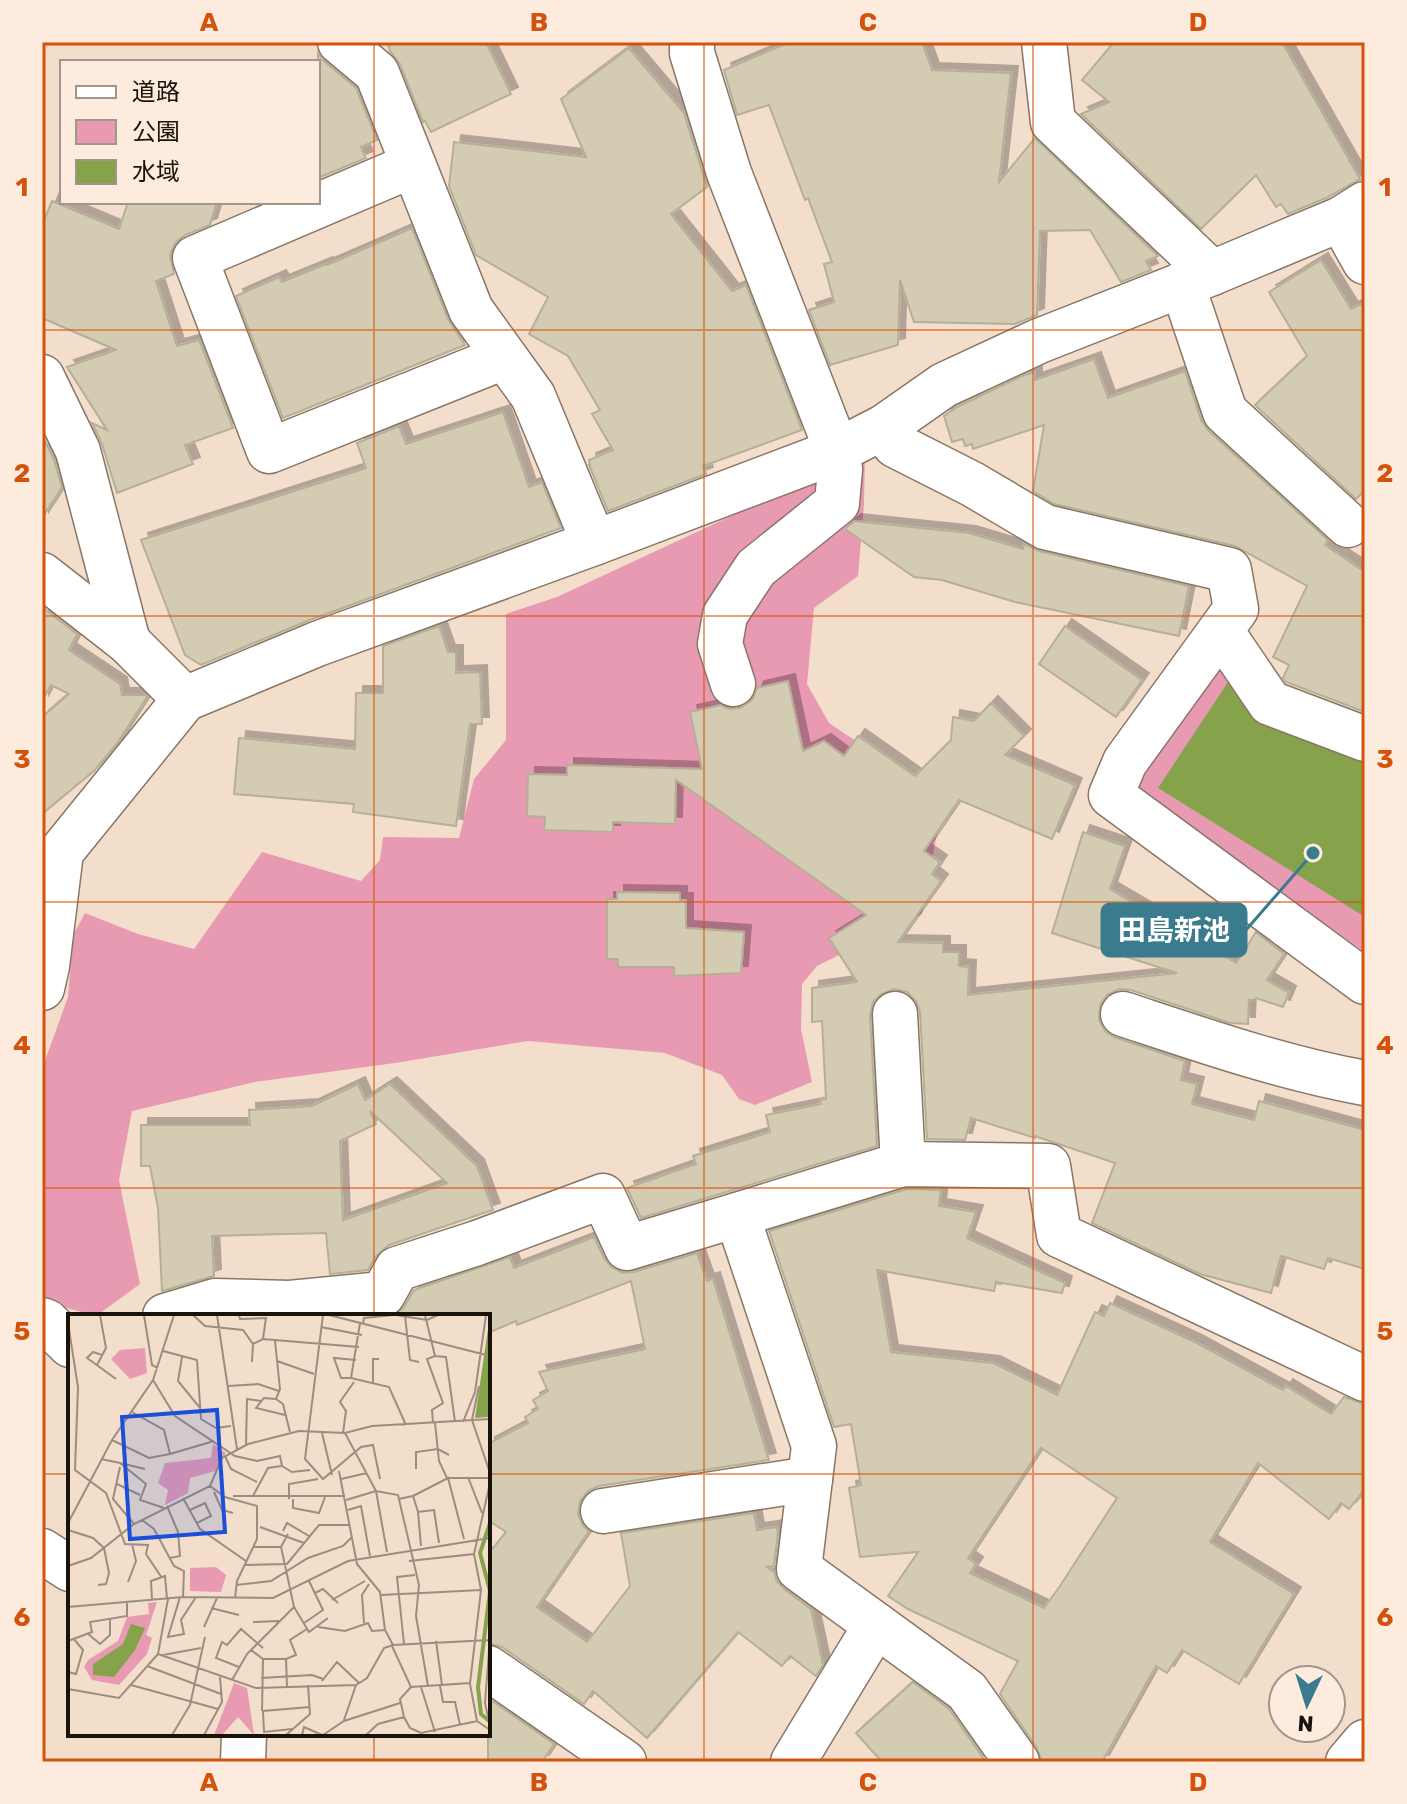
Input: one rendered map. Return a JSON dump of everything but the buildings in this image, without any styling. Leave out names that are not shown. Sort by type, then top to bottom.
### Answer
[{"type":"street","points":[[340,42],[377,73],[471,310],[533,396],[594,543]]},
{"type":"street","points":[[692,42],[692,53],[729,173],[837,451],[840,469],[837,503],[756,568],[725,615],[720,644],[733,684]]},
{"type":"street","points":[[1044,42],[1053,122],[1197,279],[1225,412],[1348,525]]},
{"type":"street","points":[[413,165],[195,258],[269,451],[504,357]]},
{"type":"street","points":[[42,988],[61,852],[185,699],[317,644],[837,451],[884,427],[944,385],[1039,341],[1197,279],[1353,211],[1365,262]]},
{"type":"street","points":[[42,377],[78,451],[128,642]]},
{"type":"street","points":[[884,427],[895,445],[972,484],[1045,527],[1229,570],[1236,609],[1125,762],[1111,795],[1365,982]]},
{"type":"street","points":[[42,575],[128,642],[185,699]]},
{"type":"street","points":[[1221,631],[1270,703],[1365,739]]},
{"type":"street","points":[[895,1014],[903,1164]]},
{"type":"street","points":[[1123,1014],[1325,1076],[1365,1083]]},
{"type":"street","points":[[172,1314],[215,1301],[290,1303],[383,1294],[397,1269],[603,1196],[627,1248],[903,1164],[1048,1166],[1059,1235],[1365,1379]]},
{"type":"street","points":[[737,1215],[814,1446],[799,1569],[967,1691],[1017,1762]]},
{"type":"street","points":[[42,1320],[68,1343]]},
{"type":"street","points":[[603,1511],[810,1479]]},
{"type":"street","points":[[42,1551],[68,1568]]},
{"type":"street","points":[[793,1762],[876,1625]]},
{"type":"street","points":[[490,1669],[624,1762]]},
{"type":"street","points":[[243,1762],[244,1736]]},
{"type":"street","points":[[1348,1762],[1365,1742]]},
{"type":"green space","points":[[865,458],[858,576],[814,608],[807,684],[829,723],[944,796],[922,914],[817,966],[802,984],[801,1029],[812,1082],[755,1105],[739,1099],[722,1075],[665,1053],[528,1041],[255,1082],[132,1111],[119,1180],[140,1284],[99,1314],[42,1301],[42,1069],[68,997],[73,935],[85,913],[138,934],[194,949],[262,852],[361,881],[380,860],[383,837],[459,838],[474,779],[506,740],[506,614],[557,597],[772,497]]},
{"type":"green space","points":[[1221,649],[1365,746],[1365,952],[1131,789]]},
{"type":"water","points":[[1232,676],[1365,753],[1365,917],[1158,788]]},
{"type":"place","name":"田島新池","points":[[1313,853]]}]
